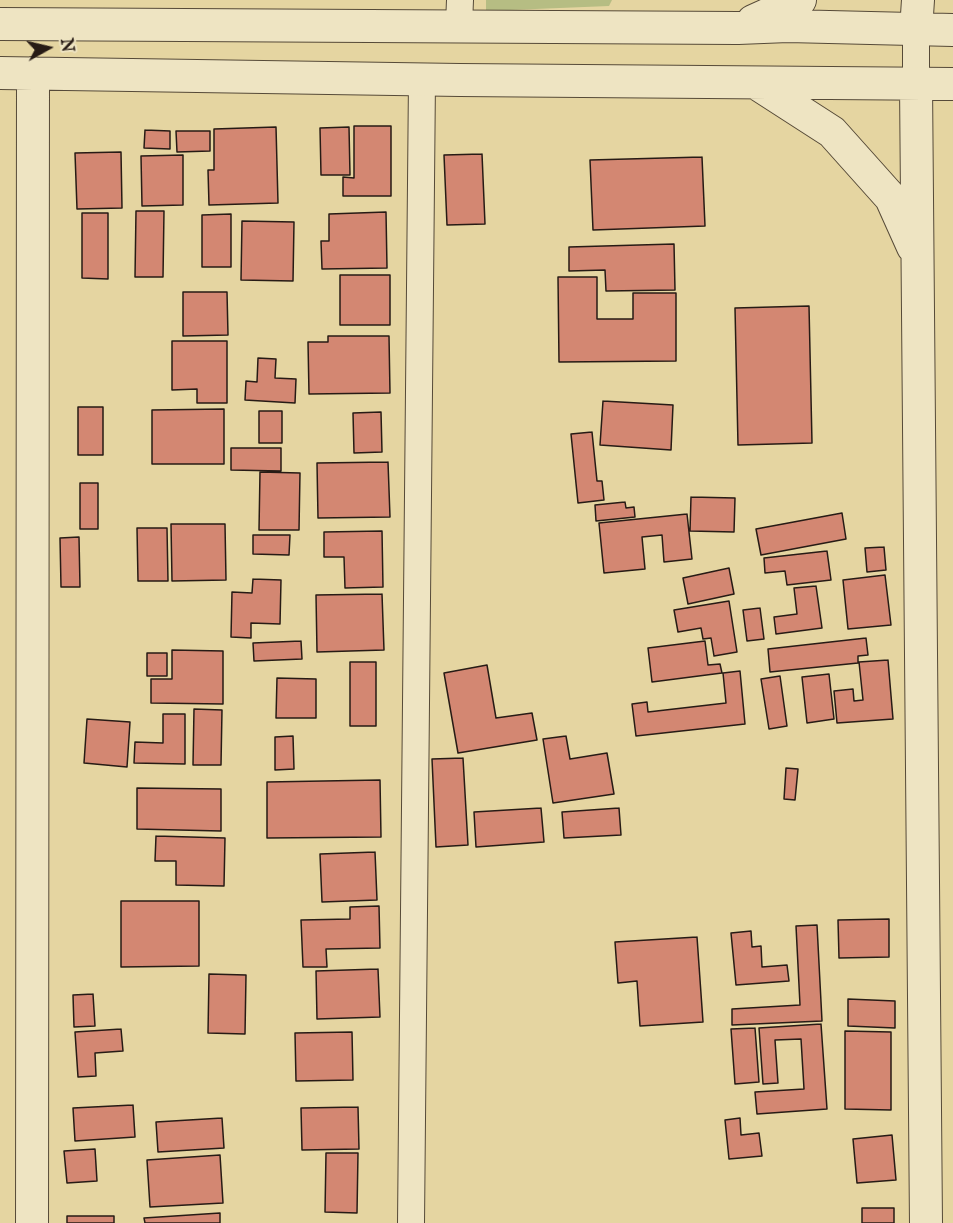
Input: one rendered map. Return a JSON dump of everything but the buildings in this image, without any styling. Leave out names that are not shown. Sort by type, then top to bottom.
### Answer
[{"type":"street","points":[[738,28],[800,0]]},
{"type":"street","points":[[0,24],[460,13],[738,28],[917,15],[953,30]]},
{"type":"street","points":[[917,15],[926,1223]]},
{"type":"street","points":[[0,73],[953,84]]},
{"type":"street","points":[[32,1223],[33,73]]},
{"type":"street","points":[[411,1223],[422,79]]},
{"type":"street","points":[[756,83],[832,132],[891,198],[918,259]]},
{"type":"green space","points":[[486,0],[612,0],[609,6],[486,11]]}]
